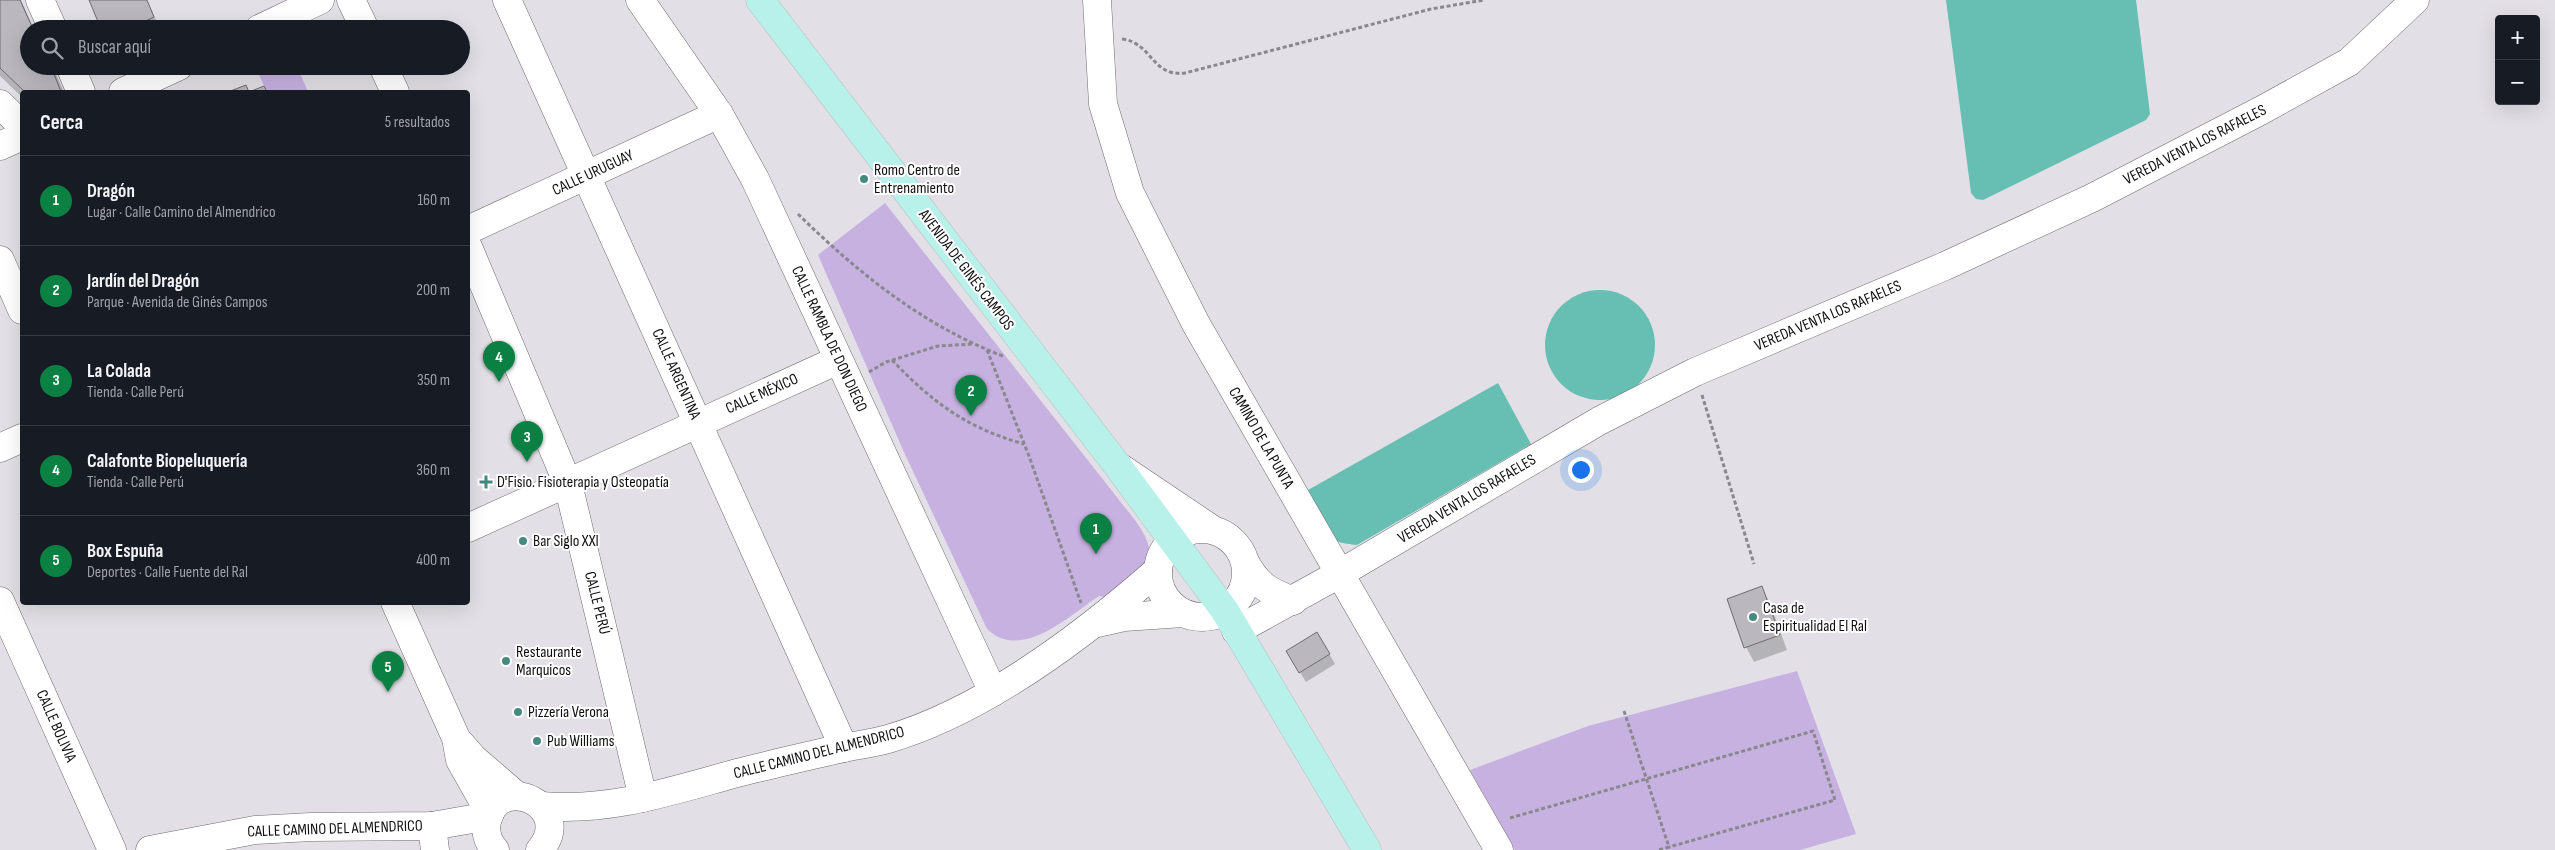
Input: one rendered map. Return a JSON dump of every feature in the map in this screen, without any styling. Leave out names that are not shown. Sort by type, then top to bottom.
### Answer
[{"type":"main road","name":"AVENIDA DE GINÉS CAMPOS","points":[[760,0],[1173,539],[1231,621],[1367,850]]},
{"type":"street","points":[[40,0],[49,20]]},
{"type":"street","points":[[278,20],[320,0]]},
{"type":"street","points":[[351,0],[361,20]]},
{"type":"street","name":"CALLE ARGENTINA","points":[[507,0],[844,748]]},
{"type":"street","name":"CALLE RAMBLA DE DON DIEGO","points":[[640,0],[719,114],[755,178],[843,372],[993,692]]},
{"type":"street","name":"CAMINO DE LA PUNTA","points":[[1097,0],[1103,104],[1130,193],[1196,324],[1499,850]]},
{"type":"street","name":"VEREDA VENTA LOS RAFAELES","points":[[1093,625],[1124,617],[1182,613],[1197,617],[1211,616],[1231,621],[1293,601],[1599,421],[1695,372],[1945,266],[2092,198],[2262,110],[2349,62],[2415,0]]},
{"type":"street","points":[[74,75],[80,90]]},
{"type":"street","points":[[127,90],[160,75]]},
{"type":"street","points":[[387,75],[394,90]]},
{"type":"street","points":[[0,104],[20,124]]},
{"type":"street","name":"CALLE URUGUAY","points":[[470,229],[719,114]]},
{"type":"street","points":[[0,146],[20,137]]},
{"type":"street","name":"CALLE PERÚ","points":[[470,251],[568,484],[644,798]]},
{"type":"street","points":[[0,260],[20,305]]},
{"type":"street","name":"CALLE MÉXICO","points":[[470,527],[568,484],[698,422],[843,372]]},
{"type":"street","points":[[0,448],[20,439]]},
{"type":"street","points":[[1117,465],[1213,530],[1227,537],[1238,548],[1256,581],[1271,592],[1293,601]]},
{"type":"street","points":[[1182,613],[1171,605],[1162,592],[1158,578],[1158,570],[1164,550],[1173,539],[1185,532],[1198,529],[1213,530]]},
{"type":"street","points":[[1231,621],[1235,602],[1242,590],[1246,576],[1245,562]]},
{"type":"street","name":"CALLE CAMINO DEL ALMENDRICO","points":[[529,801],[565,808],[605,806],[888,739],[948,716],[993,692],[1093,625],[1158,570]]},
{"type":"street","name":"CALLE BOLIVIA","points":[[0,602],[112,850]]},
{"type":"street","points":[[396,605],[456,738],[460,760],[489,815]]},
{"type":"street","points":[[456,738],[473,758],[529,801],[548,819],[550,828],[541,848]]},
{"type":"street","points":[[436,833],[462,801],[468,787],[468,778]]},
{"type":"street","points":[[494,848],[486,831],[489,815],[500,802],[529,801]]},
{"type":"street","name":"CALLE CAMINO DEL ALMENDRICO","points":[[541,848],[605,806]]},
{"type":"street","name":"CALLE CAMINO DEL ALMENDRICO","points":[[436,833],[489,815]]},
{"type":"street","name":"CALLE CAMINO DEL ALMENDRICO","points":[[150,850],[256,840],[311,827],[436,833],[494,848]]},
{"type":"path","points":[[1099,43],[1117,39],[1130,40],[1141,46],[1156,64],[1165,71],[1186,73],[1431,9],[1484,0]]},
{"type":"path","points":[[795,211],[830,245],[897,300],[973,344],[1011,359]]},
{"type":"path","points":[[843,372],[938,346],[973,344]]},
{"type":"path","points":[[987,350],[1093,625]]},
{"type":"path","points":[[892,360],[938,403],[974,427],[1024,444]]},
{"type":"path","points":[[1695,372],[1754,564]]},
{"type":"path","points":[[1624,710],[1648,778],[1669,847]]},
{"type":"path","points":[[1510,818],[1813,731],[1835,800],[1658,850]]},
{"type":"shaded area","points":[[1946,0],[2136,0],[2150,114],[2146,120],[1983,200],[1976,199],[1971,193]]},
{"type":"shaded area","points":[[259,75],[301,75],[307,90],[266,90]]},
{"type":"shaded area","points":[[885,203],[1128,511],[1146,539],[1149,558],[1145,567],[1137,575],[1104,597],[1099,596],[1059,624],[1029,638],[1015,641],[1000,638],[987,629],[903,450],[818,255]]},
{"type":"shaded area","points":[[1600,290],[1621,294],[1639,306],[1651,324],[1655,345],[1651,366],[1639,384],[1621,396],[1600,400],[1579,396],[1561,384],[1549,366],[1545,345],[1549,324],[1561,306],[1579,294]]},
{"type":"shaded area","points":[[1498,383],[1531,444],[1357,545],[1339,542],[1327,533],[1314,511],[1308,490]]},
{"type":"shaded area","points":[[1797,671],[1856,834],[1800,850],[1515,850],[1470,770],[1588,726]]},
{"type":"building","points":[[0,0],[20,0],[29,20],[20,20],[20,75],[54,75],[60,90],[23,90],[0,68]]},
{"type":"building","points":[[89,0],[147,0],[154,17],[148,20],[97,20]]},
{"type":"building","points":[[246,85],[248,90],[233,90]]},
{"type":"building","points":[[264,86],[266,90],[254,90]]},
{"type":"building","name":"Casa de Espiritualidad El Ral","points":[[1762,586],[1780,635],[1744,648],[1727,599]]},
{"type":"building","points":[[1317,632],[1330,654],[1299,673],[1286,651]]},
{"type":"place","name":"Romo Centro de Entrenamiento","points":[[864,179]]},
{"type":"place","name":"Calafonte Biopeluquería","points":[[499,382]]},
{"type":"place","name":"Jardín del Dragón","points":[[971,416]]},
{"type":"place","name":"La Colada","points":[[527,462]]},
{"type":"place","name":"D'Fisio. Fisioterapia y Osteopatía","points":[[486,482]]},
{"type":"place","name":"Bar Siglo XXI","points":[[523,541]]},
{"type":"place","name":"Dragón","points":[[1096,554]]},
{"type":"place","name":"Casa de Espiritualidad El Ral","points":[[1753,617]]},
{"type":"place","name":"Restaurante Marquicos","points":[[506,661]]},
{"type":"place","name":"Box Espuña","points":[[388,692]]},
{"type":"place","name":"Pizzería Verona","points":[[518,712]]},
{"type":"place","name":"Pub Williams","points":[[537,741]]}]
